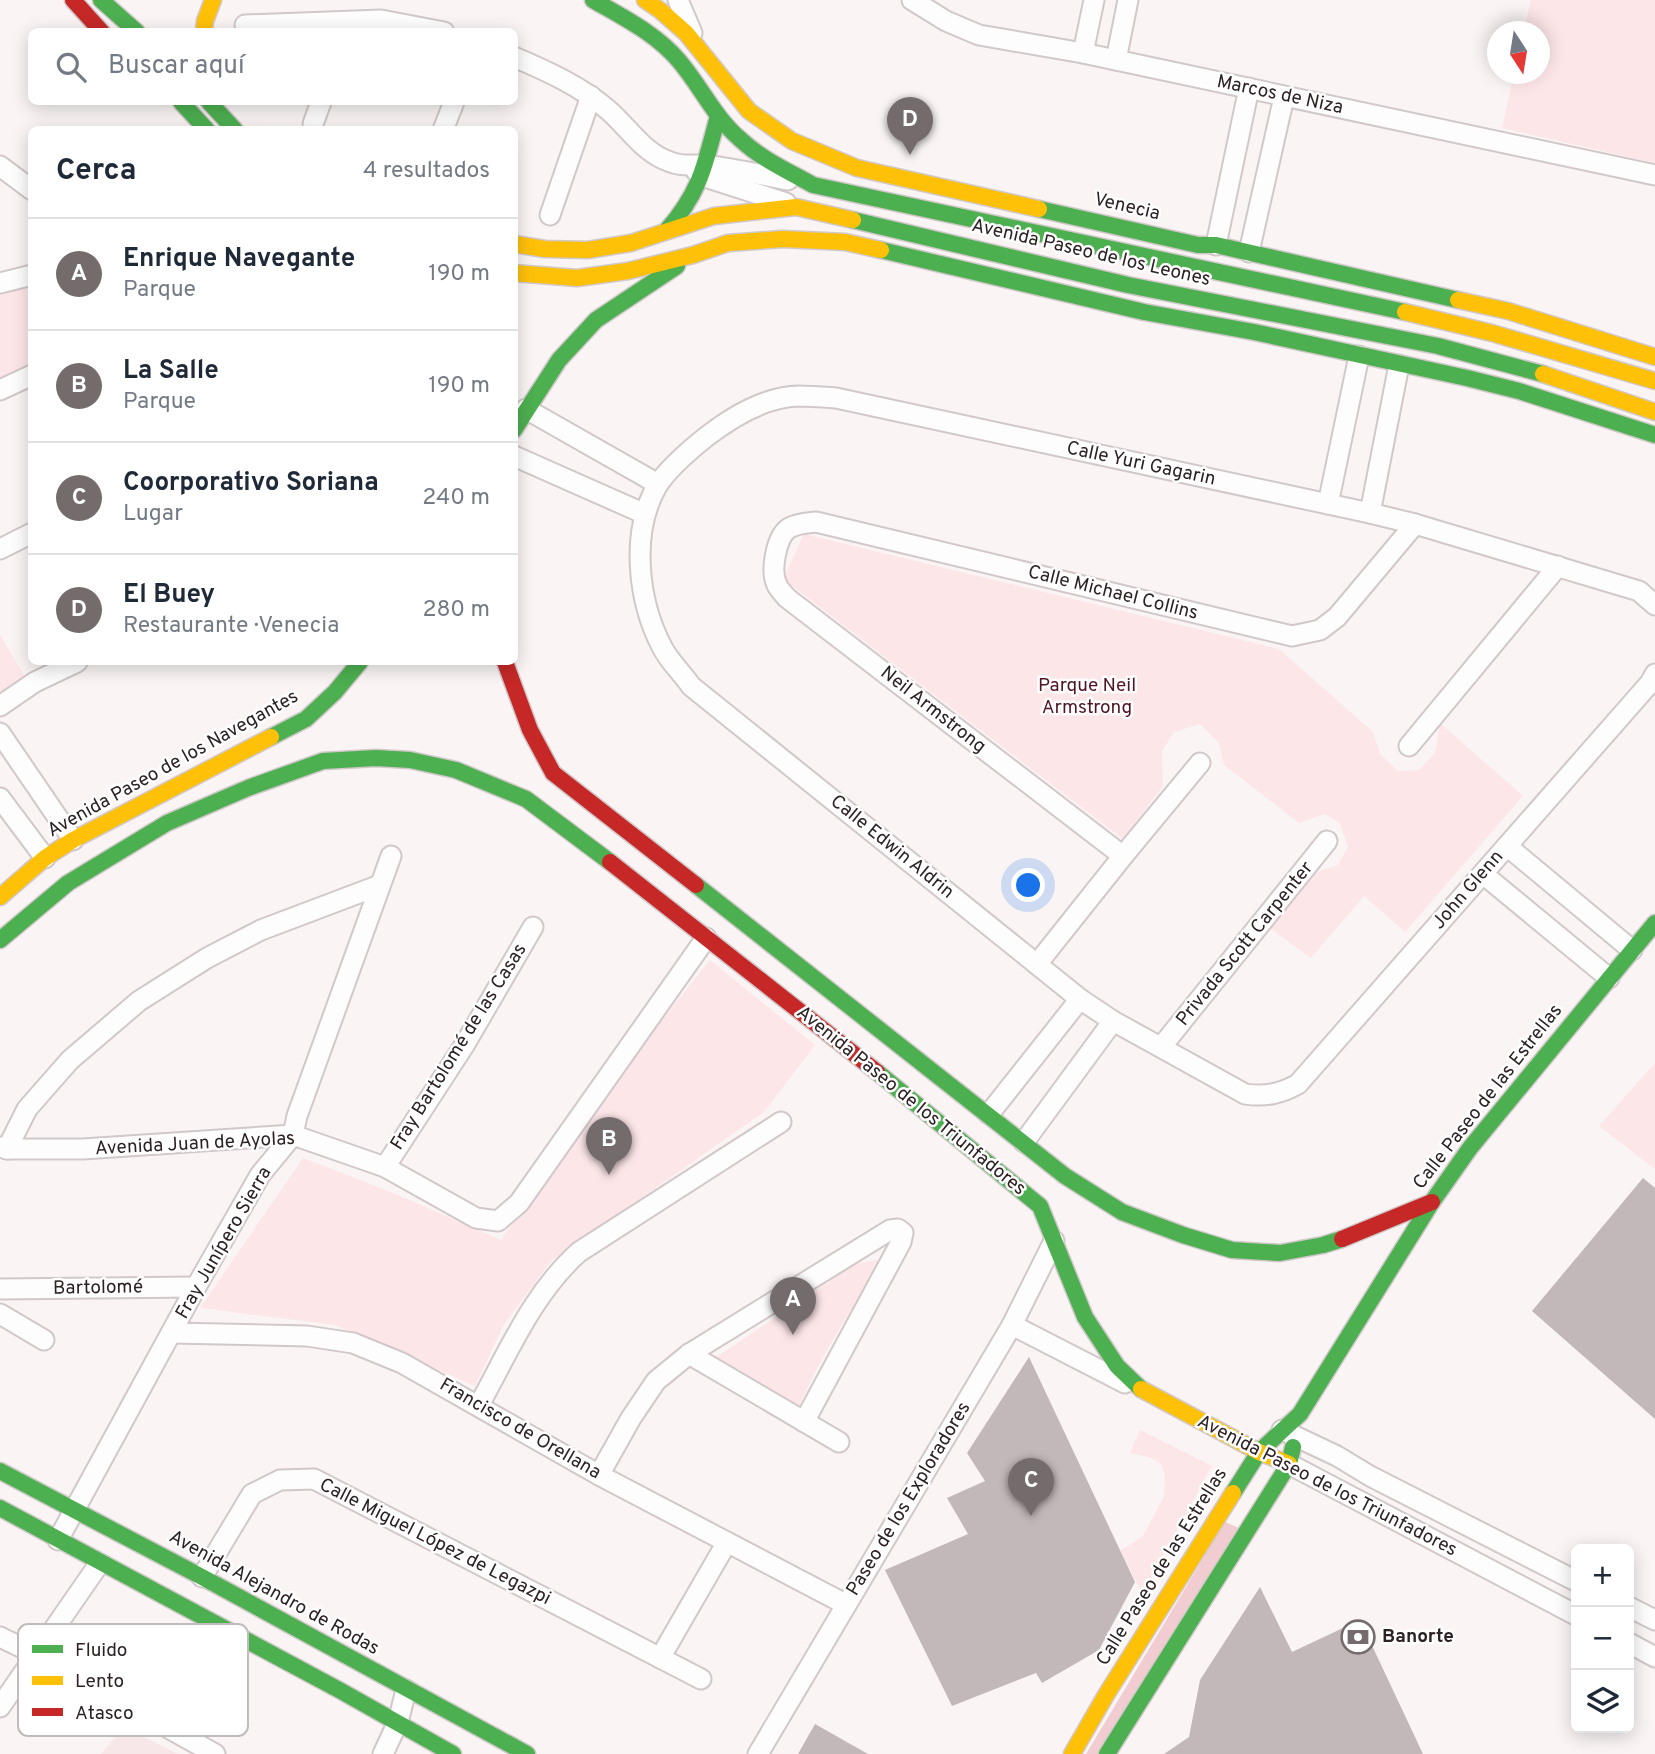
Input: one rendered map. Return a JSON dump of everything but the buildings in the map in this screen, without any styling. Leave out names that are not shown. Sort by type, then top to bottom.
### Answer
[{"type":"street","points":[[60,0],[96,28]]},
{"type":"street","points":[[73,0],[98,28]]},
{"type":"street","points":[[100,0],[132,28]]},
{"type":"street","points":[[204,28],[213,0]]},
{"type":"street","name":"Avenida Paseo de los Leones","points":[[593,0],[638,27],[672,53],[718,116],[746,145],[813,185],[1466,327],[1655,381]]},
{"type":"street","name":"Venecia","points":[[645,0],[678,24],[697,43],[736,97],[754,115],[789,140],[817,155],[857,168],[1508,311],[1655,358]]},
{"type":"street","points":[[678,0],[697,43]]},
{"type":"street","name":"Marcos de Niza","points":[[912,0],[946,21],[979,35],[1083,53],[1655,175]]},
{"type":"street","points":[[1083,53],[1094,0]]},
{"type":"street","points":[[1116,60],[1128,0]]},
{"type":"street","points":[[245,25],[349,26],[402,23],[425,28]]},
{"type":"street","points":[[518,59],[557,76],[591,96],[654,154],[676,164],[813,185]]},
{"type":"street","points":[[1053,236],[1207,245],[1249,88]]},
{"type":"street","points":[[550,215],[591,96]]},
{"type":"street","points":[[1249,252],[1284,97]]},
{"type":"street","points":[[184,105],[203,126]]},
{"type":"street","points":[[313,124],[320,105]]},
{"type":"street","points":[[445,126],[453,105]]},
{"type":"street","points":[[220,109],[232,126]]},
{"type":"street","points":[[667,230],[685,208],[718,116]]},
{"type":"street","points":[[0,166],[28,187]]},
{"type":"street","points":[[699,169],[796,207]]},
{"type":"street","name":"Avenida Paseo de los Leones","points":[[518,245],[545,249],[589,250],[631,243],[714,216],[796,207],[1134,286],[1438,346],[1553,377],[1655,412]]},
{"type":"street","points":[[518,273],[577,278],[628,271],[693,255],[728,243],[783,239],[845,242],[1144,312],[1254,332],[1467,378],[1519,391],[1655,435]]},
{"type":"street","points":[[652,499],[520,402],[596,320],[693,255]]},
{"type":"street","points":[[0,284],[28,276]]},
{"type":"street","points":[[1030,285],[1134,286],[1254,332]]},
{"type":"street","points":[[1328,504],[1359,356]]},
{"type":"street","points":[[1370,513],[1399,365]]},
{"type":"street","points":[[0,390],[28,377]]},
{"type":"street","name":"Calle Yuri Gagarin","points":[[652,499],[695,446],[731,418],[760,405],[796,396],[836,398],[1415,524],[1639,591],[1655,605]]},
{"type":"street","points":[[518,457],[652,499]]},
{"type":"street","name":"Calle Edwin Aldrin","points":[[652,499],[641,545],[641,580],[649,614],[663,648],[691,686],[1080,999],[1245,1094],[1272,1095]]},
{"type":"street","name":"Calle Michael Collins","points":[[778,546],[786,530],[799,524],[816,522],[1292,636],[1320,630],[1337,617],[1415,524]]},
{"type":"street","points":[[0,549],[28,535]]},
{"type":"street","name":"Neil Armstrong","points":[[778,546],[773,573],[777,586],[788,598],[1123,856]]},
{"type":"street","points":[[1409,746],[1558,566]]},
{"type":"street","points":[[0,706],[35,682],[71,665]]},
{"type":"street","name":"Avenida Paseo de los Navegantes","points":[[0,897],[45,858],[73,840],[308,724],[358,665]]},
{"type":"street","name":"Avenida Paseo de los Triunfadores","points":[[506,665],[530,730],[539,786],[568,829],[841,1043],[1052,1191],[1232,1250],[1280,1253],[1323,1245],[1365,1231],[1432,1202]]},
{"type":"street","name":"John Glenn","points":[[1272,1095],[1298,1084],[1650,683],[1655,674]]},
{"type":"street","points":[[0,733],[73,840]]},
{"type":"street","name":"Avenida Paseo de los Triunfadores","points":[[0,940],[68,883],[167,823],[321,756],[410,760],[539,786],[1024,1142],[1052,1191],[1054,1241],[1071,1287],[1100,1343],[1117,1366],[1145,1393],[1259,1452],[1289,1464],[1571,1612]]},
{"type":"street","points":[[1037,964],[1200,763]]},
{"type":"street","points":[[0,798],[45,858]]},
{"type":"street","name":"Privada Scott Carpenter","points":[[1162,1046],[1327,841]]},
{"type":"street","points":[[1507,846],[1632,950]]},
{"type":"street","name":"Fray Junípero Sierra","points":[[58,1541],[260,1175],[293,1135],[297,1116],[391,856]]},
{"type":"street","points":[[1483,874],[1609,978]]},
{"type":"street","points":[[4,1148],[27,1109],[70,1060],[139,1001],[207,958],[261,930],[380,885]]},
{"type":"street","name":"Calle Paseo de las Estrellas","points":[[1072,1754],[1259,1452],[1289,1433],[1432,1202],[1470,1148],[1655,923]]},
{"type":"street","name":"Fray Bartolomé de las Casas","points":[[384,1167],[465,1044],[533,928]]},
{"type":"street","name":"Avenida Juan de Ayolas","points":[[4,1148],[83,1149],[293,1135],[384,1167],[476,1218],[498,1221],[519,1203],[706,938]]},
{"type":"street","points":[[989,1114],[1080,999]]},
{"type":"street","points":[[1024,1142],[1113,1020]]},
{"type":"street","points":[[479,1405],[540,1294],[558,1271],[579,1252],[781,1122]]},
{"type":"street","points":[[599,1475],[656,1381],[689,1354],[890,1230],[898,1228],[903,1233],[901,1242],[804,1422]]},
{"type":"street","name":"Paseo de los Exploradores","points":[[758,1754],[1012,1325],[1054,1241]]},
{"type":"street","name":"Bartolomé","points":[[0,1289],[196,1287]]},
{"type":"street","points":[[0,1314],[44,1340]]},
{"type":"street","points":[[1012,1325],[1145,1393]]},
{"type":"street","name":"Francisco de Orellana","points":[[172,1334],[307,1336],[352,1343],[402,1363],[599,1475],[845,1604]]},
{"type":"street","points":[[689,1354],[839,1442]]},
{"type":"street","name":"Avenida Paseo de los Triunfadores","points":[[1289,1433],[1571,1578]]},
{"type":"street","name":"Calle Paseo de las Estrellas","points":[[1107,1754],[1289,1464],[1289,1433]]},
{"type":"street","name":"Avenida Alejandro de Rodas","points":[[0,1471],[202,1577],[527,1754]]},
{"type":"street","name":"Calle Miguel López de Legazpi","points":[[202,1577],[252,1494],[280,1480],[314,1479],[701,1679]]},
{"type":"street","points":[[0,1508],[214,1624]]},
{"type":"street","points":[[660,1658],[727,1542]]},
{"type":"street","points":[[58,1624],[99,1563]]},
{"type":"street","points":[[1634,1610],[1655,1620]]},
{"type":"street","points":[[0,1637],[18,1646]]},
{"type":"street","points":[[248,1642],[398,1721],[453,1754]]},
{"type":"street","points":[[1634,1646],[1655,1657]]},
{"type":"street","points":[[0,1707],[18,1682]]},
{"type":"street","points":[[383,1754],[398,1721],[406,1690]]},
{"type":"street","points":[[183,1736],[215,1754]]},
{"type":"shaded area","points":[[1225,1522],[1239,1528],[1101,1754],[1086,1754]]},
{"type":"shaded area","points":[[116,1736],[142,1736],[178,1754],[101,1754]]},
{"type":"green space","points":[[1531,0],[1655,0],[1655,163],[1502,128],[1512,84],[1550,84],[1550,21],[1526,21]]},
{"type":"green space","points":[[28,284],[28,368],[0,381],[0,292]]},
{"type":"green space","name":"Parque Neil Armstrong","points":[[804,534],[1279,649],[1373,732],[1380,754],[1398,771],[1419,770],[1435,753],[1440,723],[1523,796],[1405,932],[1364,896],[1311,958],[1267,926],[1314,873],[1338,865],[1348,847],[1340,823],[1325,814],[1299,823],[1224,765],[1219,743],[1200,724],[1174,732],[1162,751],[1163,786],[1123,839],[783,579]]},
{"type":"green space","points":[[0,635],[27,680],[0,700]]},
{"type":"green space","points":[[710,960],[815,1045],[764,1112],[551,1261],[503,1326],[475,1386],[335,1325],[200,1308],[303,1158],[391,1192],[501,1240],[576,1132]]},
{"type":"green space","points":[[1655,1063],[1655,1169],[1599,1126]]},
{"type":"green space","points":[[886,1258],[827,1349],[798,1408],[712,1360],[855,1264]]},
{"type":"green space","points":[[1140,1430],[1212,1466],[1142,1593],[1120,1551],[1143,1536],[1164,1496],[1165,1475],[1161,1464],[1152,1458],[1130,1453]]},
{"type":"traffic: fast","points":[[101,0],[132,28]]},
{"type":"traffic: fast","points":[[593,0],[640,27],[671,52],[723,122],[748,146],[813,185],[1405,312]]},
{"type":"traffic: fast","points":[[184,105],[203,126]]},
{"type":"traffic: fast","points":[[212,105],[231,126]]},
{"type":"traffic: fast","points":[[667,230],[695,189],[718,116]]},
{"type":"traffic: fast","points":[[1039,209],[1198,245],[1216,245],[1458,300]]},
{"type":"traffic: fast","points":[[853,220],[1128,285],[1438,346],[1543,374]]},
{"type":"traffic: fast","points":[[881,250],[1144,312],[1254,332],[1467,378],[1519,391],[1655,435]]},
{"type":"traffic: fast","points":[[518,424],[559,360],[596,320],[677,266]]},
{"type":"traffic: fast","points":[[271,737],[306,719],[335,692],[358,665]]},
{"type":"traffic: fast","points":[[0,940],[68,883],[167,823],[248,788],[323,761],[376,758],[410,760],[456,770],[526,799],[610,862]]},
{"type":"traffic: fast","points":[[696,885],[1065,1176],[1122,1212],[1232,1250],[1280,1253],[1342,1239]]},
{"type":"traffic: fast","points":[[1233,1493],[1259,1452],[1300,1414],[1432,1202],[1470,1148],[1655,923]]},
{"type":"traffic: fast","points":[[877,1072],[1040,1206],[1085,1317],[1117,1366],[1141,1389]]},
{"type":"traffic: fast","points":[[1107,1754],[1289,1464],[1293,1447]]},
{"type":"traffic: fast","points":[[0,1471],[202,1577],[527,1754]]},
{"type":"traffic: fast","points":[[0,1508],[216,1624]]},
{"type":"traffic: fast","points":[[248,1641],[453,1754]]},
{"type":"traffic: slow","points":[[204,28],[213,0]]},
{"type":"traffic: slow","points":[[645,0],[686,33],[749,111],[792,141],[857,168],[1039,209]]},
{"type":"traffic: slow","points":[[518,245],[545,249],[588,250],[631,243],[714,216],[796,207],[853,220]]},
{"type":"traffic: slow","points":[[518,273],[577,278],[628,271],[693,255],[728,243],[783,239],[845,242],[881,250]]},
{"type":"traffic: slow","points":[[1458,300],[1508,311],[1655,357]]},
{"type":"traffic: slow","points":[[1405,312],[1492,333],[1655,381]]},
{"type":"traffic: slow","points":[[1543,374],[1655,412]]},
{"type":"traffic: slow","points":[[0,897],[45,858],[73,840],[271,737]]},
{"type":"traffic: slow","points":[[1141,1389],[1259,1452],[1289,1464]]},
{"type":"traffic: slow","points":[[1072,1754],[1233,1493]]},
{"type":"traffic: jam","points":[[73,0],[98,28]]},
{"type":"traffic: jam","points":[[506,665],[530,730],[553,773],[696,885]]},
{"type":"traffic: jam","points":[[610,862],[877,1072]]},
{"type":"traffic: jam","points":[[1342,1239],[1432,1202]]},
{"type":"place","name":"El Buey","points":[[910,155]]},
{"type":"place","name":"La Salle","points":[[609,1175]]},
{"type":"place","name":"Enrique Navegante","points":[[793,1335]]},
{"type":"place","name":"Coorporativo Soriana","points":[[1031,1516]]},
{"type":"place","name":"Banorte","points":[[1358,1637]]}]
